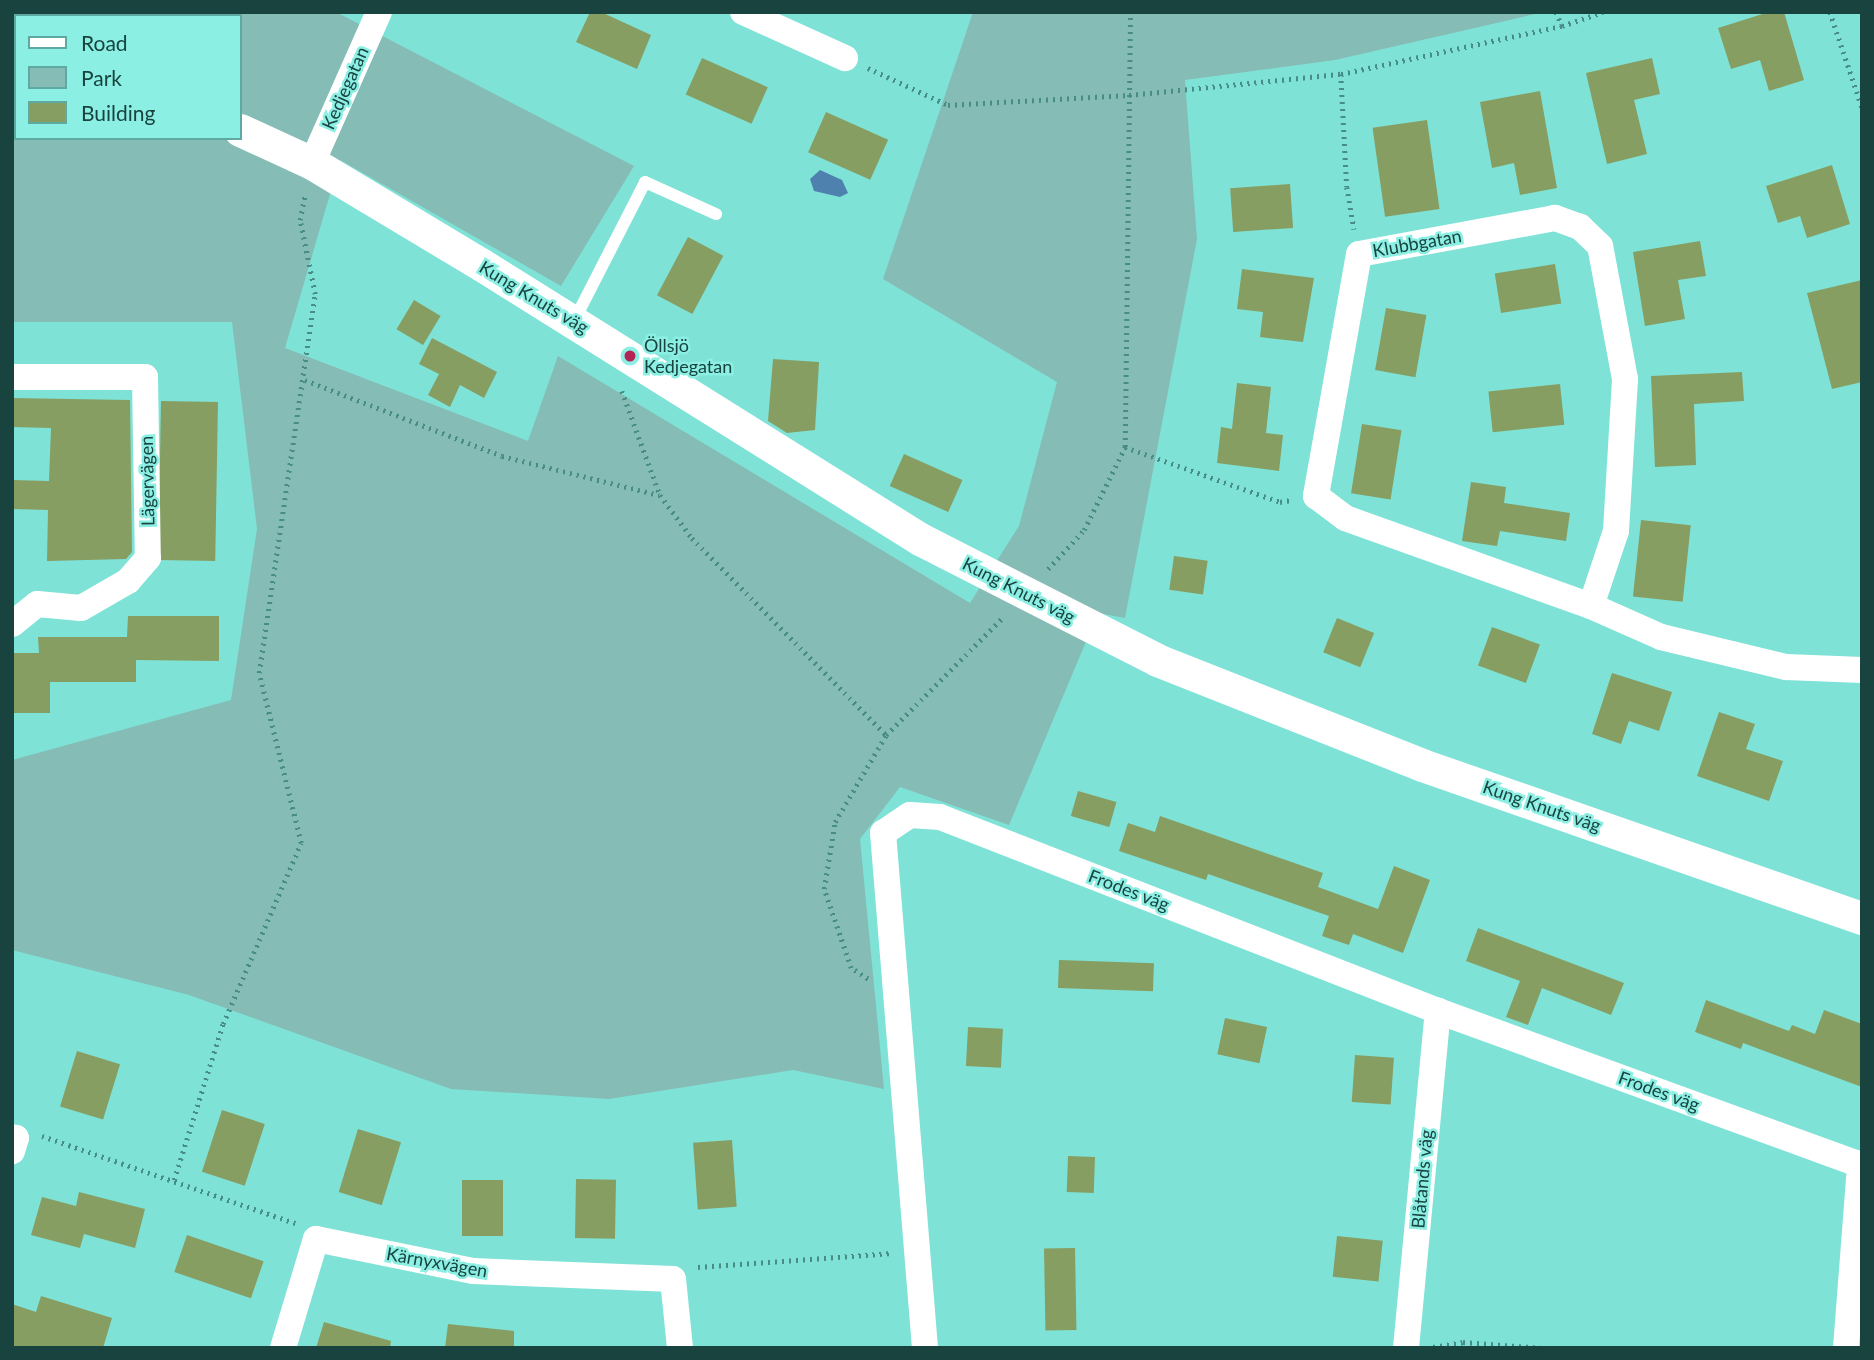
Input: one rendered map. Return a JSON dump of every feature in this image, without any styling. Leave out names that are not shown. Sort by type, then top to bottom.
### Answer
[{"type":"street","name":"Kedjegatan","points":[[312,163],[379,12]]},
{"type":"street","points":[[743,12],[779,19],[845,58]]},
{"type":"street","name":"Kung Knuts väg","points":[[242,131],[312,163],[574,321],[920,539],[1157,660],[1422,765],[1862,918]]},
{"type":"street","name":"Klubbgatan","points":[[1316,496],[1359,254],[1555,218],[1580,227],[1600,246],[1625,379],[1616,531],[1591,606]]},
{"type":"street","name":"Lägervägen","points":[[12,377],[145,377],[148,558],[128,581],[81,608],[37,604],[12,624]]},
{"type":"street","points":[[1316,496],[1345,518],[1591,606],[1661,637],[1786,667],[1862,670]]},
{"type":"street","name":"Frodes väg","points":[[925,1348],[883,833],[910,815],[940,817],[1438,1011],[1861,1165]]},
{"type":"street","name":"Blåtands väg","points":[[1406,1348],[1438,1011]]},
{"type":"street","points":[[1846,1348],[1861,1165]]},
{"type":"street","points":[[284,1348],[316,1239]]},
{"type":"street","name":"Kärnyxvägen","points":[[316,1239],[473,1271],[673,1279]]},
{"type":"street","points":[[673,1279],[680,1348]]},
{"type":"lane","points":[[574,321],[645,182],[716,214]]},
{"type":"path","points":[[896,997],[851,968],[824,889],[835,822],[886,735],[1084,530],[1125,447],[1130,12]]},
{"type":"path","points":[[1556,12],[1562,26]]},
{"type":"path","points":[[845,58],[948,105],[1129,94],[1341,74],[1562,26],[1603,12]]},
{"type":"path","points":[[1830,12],[1862,107]]},
{"type":"path","points":[[1341,74],[1347,187],[1359,254]]},
{"type":"path","points":[[174,1180],[223,1024],[301,843],[259,673],[316,294],[300,220],[312,163]]},
{"type":"path","points":[[603,339],[660,495],[692,538],[886,735]]},
{"type":"path","points":[[305,380],[502,456],[660,495]]},
{"type":"path","points":[[1125,447],[1280,502],[1316,496]]},
{"type":"path","points":[[14,1142],[36,1134],[290,1220],[316,1239]]},
{"type":"path","points":[[673,1279],[694,1268],[917,1251]]},
{"type":"path","points":[[1425,1348],[1464,1342],[1543,1348]]},
{"type":"path","points":[[1785,1348],[1807,1348]]},
{"type":"green space","points":[[12,12],[336,12],[634,166],[561,286],[340,160],[285,348],[528,441],[558,356],[970,603],[1019,526],[1057,382],[883,279],[973,12],[1544,12],[1335,60],[1185,80],[1197,239],[1125,618],[1098,613],[1009,825],[900,787],[860,839],[884,1089],[793,1070],[609,1099],[451,1089],[189,995],[12,950],[12,760],[231,700],[257,529],[232,322],[12,322]]},
{"type":"shaded area","points":[[820,170],[842,180],[848,193],[840,197],[814,191],[810,179]]},
{"type":"building","points":[[590,12],[601,12],[651,35],[637,69],[576,42]]},
{"type":"building","points":[[1769,12],[1784,12],[1804,80],[1769,91],[1760,60],[1731,69],[1718,28]]},
{"type":"building","points":[[702,58],[768,87],[752,124],[686,95]]},
{"type":"building","points":[[1652,58],[1660,94],[1634,100],[1647,154],[1607,164],[1586,73]]},
{"type":"building","points":[[1540,91],[1557,188],[1520,195],[1514,163],[1492,168],[1480,102]]},
{"type":"building","points":[[826,112],[888,140],[870,180],[808,152]]},
{"type":"building","points":[[1427,120],[1440,209],[1385,217],[1373,128]]},
{"type":"building","points":[[1832,165],[1850,224],[1807,238],[1800,216],[1778,223],[1766,186]]},
{"type":"building","points":[[1290,184],[1293,228],[1233,232],[1230,188]]},
{"type":"building","points":[[688,237],[723,256],[692,314],[657,295]]},
{"type":"building","points":[[1700,241],[1706,276],[1678,280],[1685,319],[1645,326],[1633,252]]},
{"type":"building","points":[[1555,264],[1561,304],[1501,313],[1495,274]]},
{"type":"building","points":[[1242,269],[1314,278],[1303,342],[1260,337],[1263,312],[1237,309]]},
{"type":"building","points":[[1862,280],[1862,382],[1832,389],[1807,293]]},
{"type":"building","points":[[414,300],[441,316],[423,345],[396,329]]},
{"type":"building","points":[[1386,308],[1426,315],[1415,377],[1375,370]]},
{"type":"building","points":[[432,338],[497,372],[484,398],[460,385],[450,407],[428,395],[439,374],[419,364]]},
{"type":"building","points":[[773,359],[819,362],[815,430],[787,433],[768,421]]},
{"type":"building","points":[[1742,372],[1744,401],[1694,404],[1696,465],[1655,467],[1651,376]]},
{"type":"building","points":[[1237,383],[1271,387],[1266,433],[1283,435],[1279,471],[1217,463],[1221,427],[1232,429]]},
{"type":"building","points":[[1560,384],[1564,425],[1493,432],[1488,392]]},
{"type":"building","points":[[12,398],[130,400],[132,552],[126,559],[47,561],[48,510],[12,509],[12,480],[49,481],[51,428],[12,427]]},
{"type":"building","points":[[161,401],[218,402],[215,561],[158,560]]},
{"type":"building","points":[[1362,424],[1402,430],[1391,499],[1351,493]]},
{"type":"building","points":[[904,454],[962,480],[948,512],[890,486]]},
{"type":"building","points":[[1471,482],[1506,487],[1504,503],[1570,513],[1566,541],[1500,531],[1497,546],[1462,541]]},
{"type":"building","points":[[1641,520],[1691,525],[1683,602],[1633,597]]},
{"type":"building","points":[[1174,556],[1208,561],[1203,594],[1169,590]]},
{"type":"building","points":[[128,616],[219,616],[219,661],[136,660],[136,682],[50,682],[50,713],[12,713],[12,653],[39,653],[38,637],[127,637]]},
{"type":"building","points":[[1337,618],[1374,633],[1360,667],[1323,652]]},
{"type":"building","points":[[1492,627],[1540,644],[1526,683],[1478,666]]},
{"type":"building","points":[[1612,673],[1672,692],[1659,731],[1629,721],[1621,744],[1592,734]]},
{"type":"building","points":[[1719,712],[1755,724],[1746,749],[1783,761],[1769,801],[1697,776]]},
{"type":"building","points":[[1078,791],[1116,802],[1109,827],[1071,816]]},
{"type":"building","points":[[1160,816],[1323,873],[1318,887],[1378,909],[1394,866],[1430,880],[1403,953],[1353,934],[1349,945],[1322,936],[1329,916],[1208,874],[1206,880],[1119,851],[1128,823],[1155,832]]},
{"type":"building","points":[[1478,928],[1624,983],[1611,1015],[1542,988],[1528,1025],[1506,1017],[1520,981],[1466,961]]},
{"type":"building","points":[[1059,960],[1154,963],[1153,991],[1058,988]]},
{"type":"building","points":[[1706,1000],[1789,1031],[1792,1025],[1815,1034],[1824,1010],[1862,1024],[1862,1087],[1743,1043],[1741,1049],[1695,1032]]},
{"type":"building","points":[[1225,1018],[1267,1027],[1259,1063],[1217,1054]]},
{"type":"building","points":[[968,1027],[1003,1029],[1001,1068],[966,1066]]},
{"type":"building","points":[[77,1051],[120,1064],[103,1120],[60,1106]]},
{"type":"building","points":[[1355,1055],[1394,1058],[1391,1105],[1352,1102]]},
{"type":"building","points":[[222,1110],[265,1124],[245,1186],[202,1172]]},
{"type":"building","points":[[358,1129],[401,1142],[382,1205],[339,1192]]},
{"type":"building","points":[[732,1140],[737,1207],[698,1210],[693,1143]]},
{"type":"building","points":[[1068,1156],[1095,1157],[1094,1193],[1067,1192]]},
{"type":"building","points":[[576,1179],[616,1180],[615,1239],[575,1238]]},
{"type":"building","points":[[462,1180],[503,1180],[503,1236],[462,1236]]},
{"type":"building","points":[[79,1192],[145,1209],[135,1248],[84,1234],[80,1248],[31,1235],[42,1197],[76,1206]]},
{"type":"building","points":[[187,1235],[264,1261],[251,1298],[174,1272]]},
{"type":"building","points":[[1337,1236],[1383,1241],[1378,1282],[1333,1277]]},
{"type":"building","points":[[1075,1248],[1076,1330],[1045,1331],[1044,1249]]},
{"type":"building","points":[[41,1296],[112,1318],[103,1348],[12,1348],[12,1304],[36,1312]]},
{"type":"building","points":[[324,1322],[391,1341],[390,1348],[316,1348]]},
{"type":"building","points":[[448,1324],[514,1331],[514,1348],[445,1348]]},
{"type":"place","name":"Öllsjö Kedjegatan","points":[[630,356]]}]
